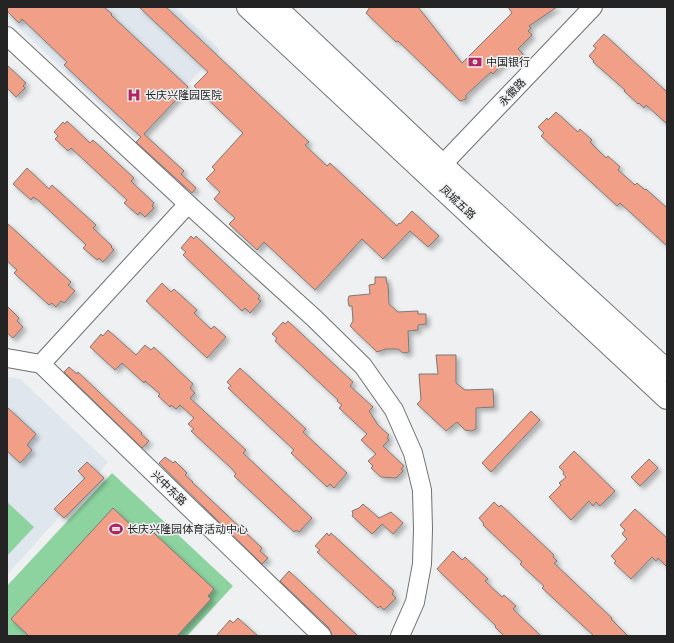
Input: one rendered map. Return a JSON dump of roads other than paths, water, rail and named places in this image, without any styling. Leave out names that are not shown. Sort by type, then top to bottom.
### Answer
[{"type":"main road","name":"凤城五路","points":[[248,7],[667,371]]},
{"type":"main road","name":"凤城五路","points":[[275,7],[437,171],[667,398]]},
{"type":"street","name":"永徽路","points":[[437,171],[593,7]]},
{"type":"street","points":[[7,36],[188,204],[314,318],[363,366],[394,410],[413,453],[422,490],[422,564],[415,602],[400,636]]},
{"type":"street","points":[[7,358],[41,364],[188,204]]},
{"type":"street","name":"兴中东路","points":[[41,364],[322,636]]},
{"type":"place","name":"中国银行","points":[[475,62]]},
{"type":"place","name":"长庆兴隆园医院","points":[[134,95]]},
{"type":"place","name":"长庆兴隆园体育活动中心","points":[[116,529]]}]
